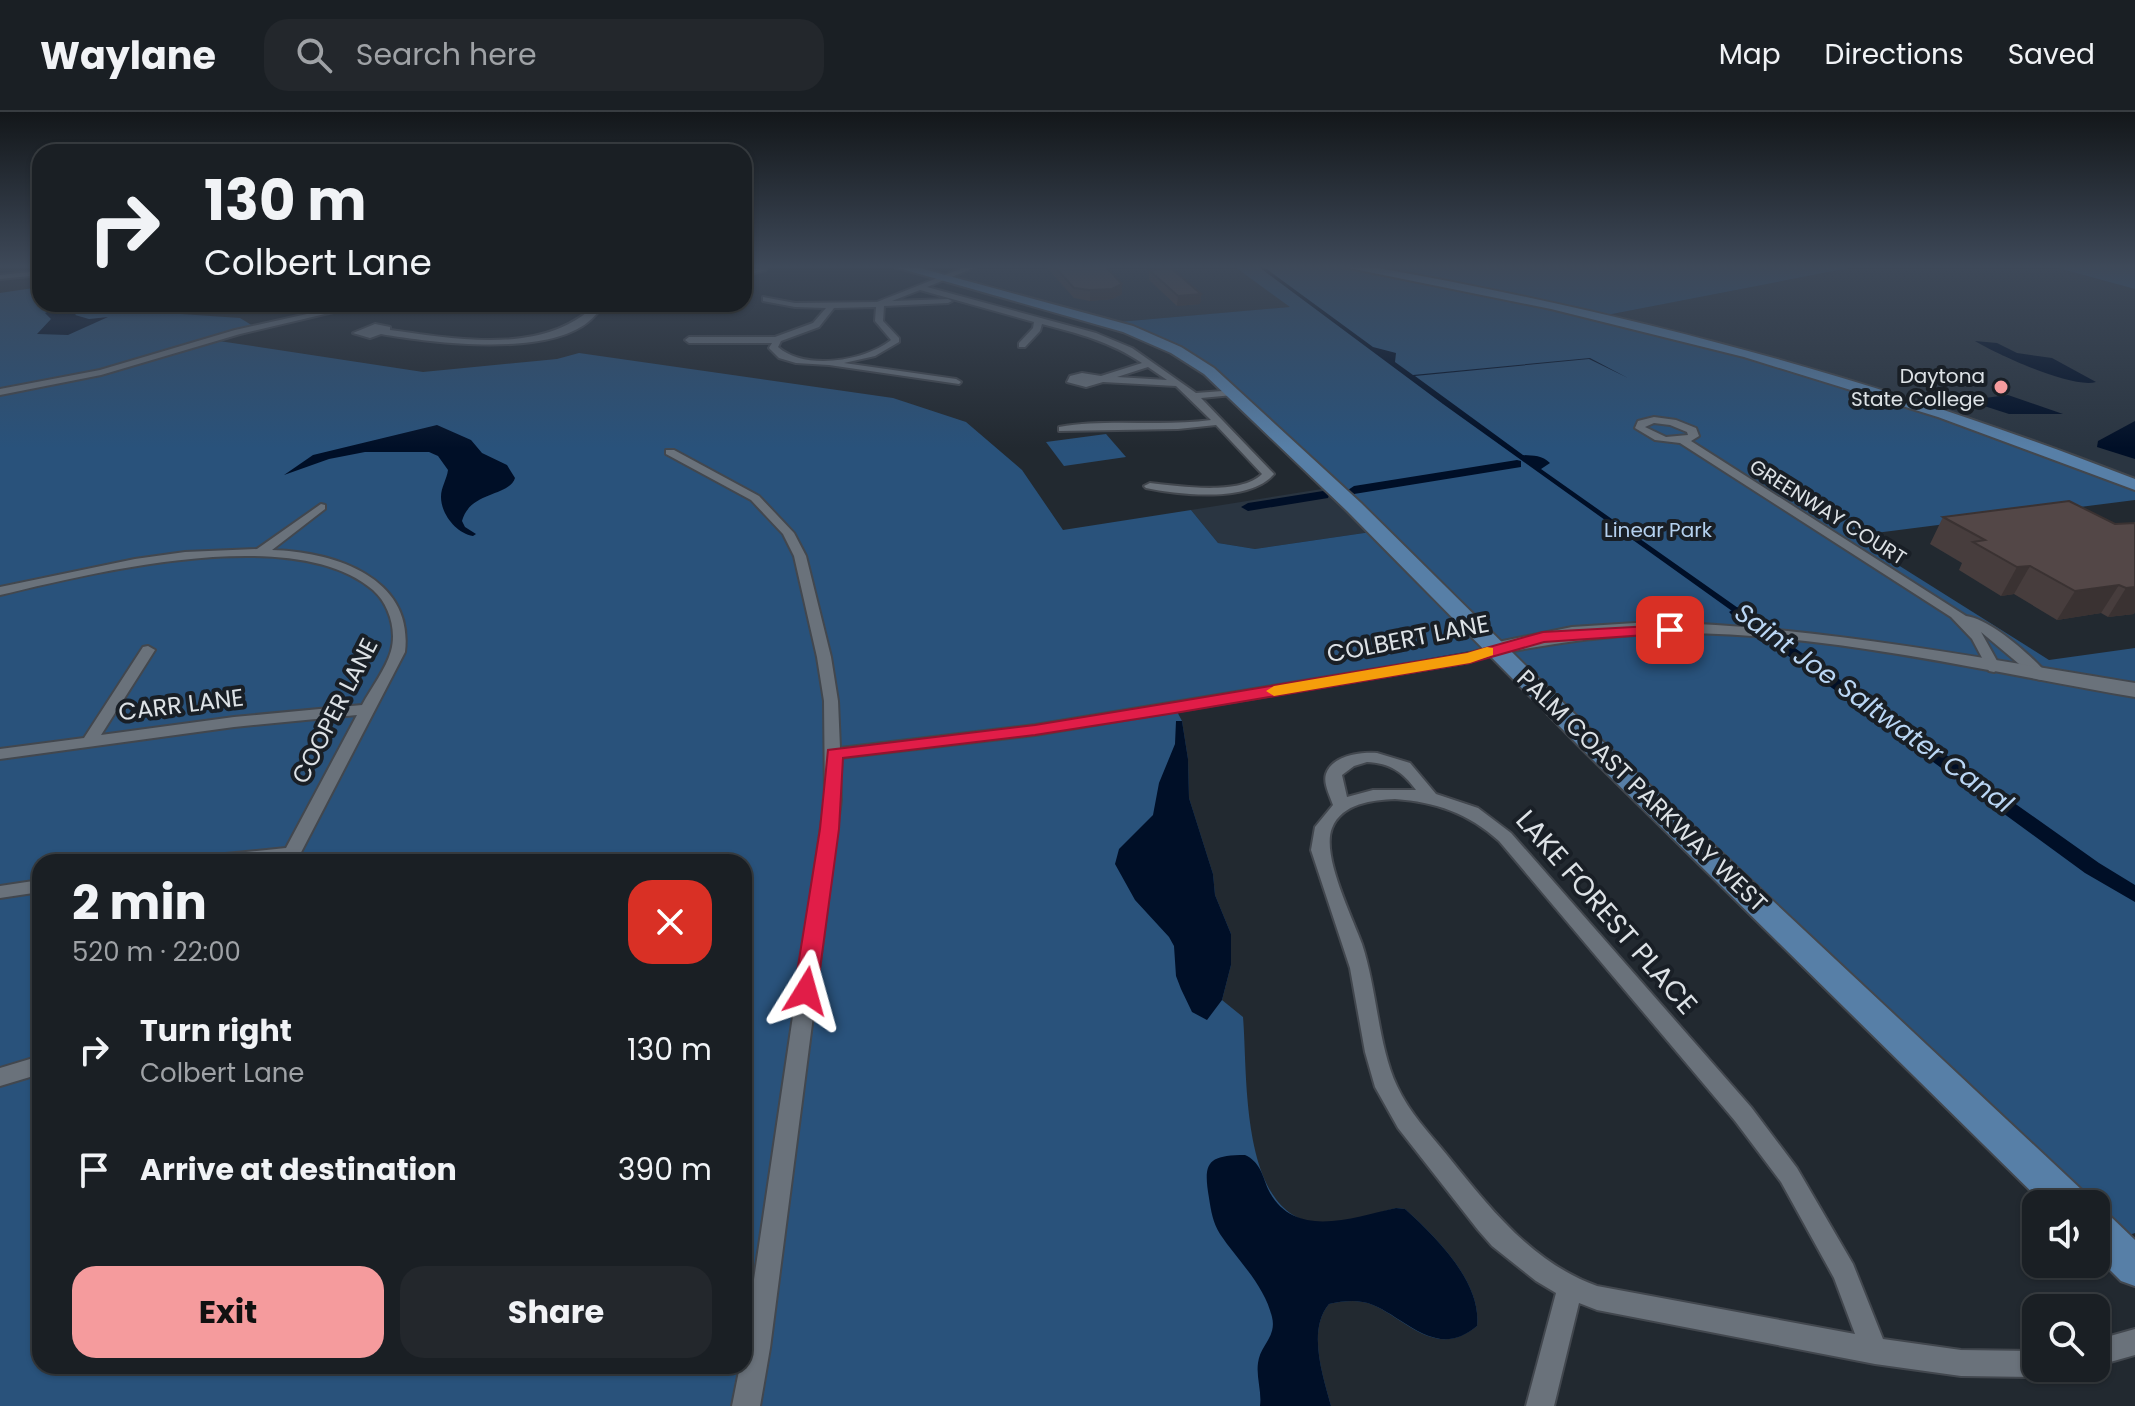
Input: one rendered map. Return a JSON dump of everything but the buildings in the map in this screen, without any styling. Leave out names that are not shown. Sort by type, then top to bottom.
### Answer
[{"type":"main road","name":"PALM COAST PARKWAY WEST","points":[[1117,327],[1137,333],[1197,362],[1233,392],[1498,648],[1592,745],[2055,1190]]},
{"type":"main road","points":[[1647,327],[1744,351],[1977,425],[2135,485]]},
{"type":"main road","points":[[2110,1243],[2135,1267]]},
{"type":"street","points":[[0,392],[113,369],[259,327]]},
{"type":"street","points":[[383,332],[471,342],[510,342],[567,327]]},
{"type":"street","points":[[689,340],[776,340],[812,327]]},
{"type":"street","points":[[824,361],[869,356],[894,343],[894,334],[886,327]]},
{"type":"street","points":[[1022,345],[1037,327]]},
{"type":"street","points":[[1067,327],[1105,339],[1180,383],[1267,470],[1264,481],[1200,492],[1150,486]]},
{"type":"street","points":[[776,340],[773,350],[785,358],[824,361],[859,370],[956,382]]},
{"type":"street","points":[[1150,363],[1102,379],[1180,383]]},
{"type":"street","points":[[1194,396],[1233,392]]},
{"type":"street","points":[[1063,429],[1107,424],[1169,429],[1216,422]]},
{"type":"street","name":"GREENWAY COURT","points":[[1682,440],[1956,614]]},
{"type":"street","points":[[670,452],[755,498],[777,518],[793,540],[827,672],[834,754],[830,829],[757,1348],[746,1406]]},
{"type":"street","points":[[259,554],[321,507]]},
{"type":"street","name":"COOPER LANE","points":[[0,591],[142,561],[201,555],[259,554],[303,558],[346,569],[376,585],[391,602],[399,624],[399,645],[292,854]]},
{"type":"street","points":[[1956,614],[1978,637],[1994,668]]},
{"type":"street","points":[[1956,614],[1993,633],[2042,676]]},
{"type":"street","name":"COLBERT LANE","points":[[834,754],[1035,730],[1470,658],[1498,648],[1554,636],[1701,630],[1828,640],[2135,690]]},
{"type":"street","points":[[89,742],[148,650]]},
{"type":"street","name":"CARR LANE","points":[[0,754],[234,722],[368,709]]},
{"type":"street","points":[[1430,797],[1405,767],[1387,760],[1363,758],[1344,763],[1334,774],[1335,789],[1342,805],[1324,824],[1320,850],[1363,977],[1376,1052],[1386,1087],[1406,1121],[1486,1222],[1517,1252],[1570,1288],[1639,1307],[1875,1351],[1961,1363],[2022,1364]]},
{"type":"street","name":"LAKE FOREST PLACE","points":[[1342,805],[1381,794],[1430,797],[1468,809],[1505,837],[1752,1125],[1795,1184],[1831,1247],[1859,1307],[1875,1351]]},
{"type":"street","points":[[0,892],[32,887]]},
{"type":"street","points":[[0,1077],[32,1067]]},
{"type":"street","points":[[1540,1406],[1570,1288]]},
{"type":"street","points":[[2110,1349],[2135,1342]]},
{"type":"shaded area","points":[[43,327],[85,327],[68,335],[37,334]]},
{"type":"shaded area","points":[[1340,327],[1346,327],[1373,347],[1396,353],[1395,362],[1413,375],[1590,358],[1628,378],[1589,359],[1415,376],[1523,455],[1547,460],[1550,463],[1541,469],[1765,627],[1753,626]]},
{"type":"shaded area","points":[[1661,327],[2135,327],[2135,481],[1933,408]]},
{"type":"shaded area","points":[[1975,341],[1997,343],[2017,353],[2052,358],[2096,382],[2084,383],[2052,375]]},
{"type":"shaded area","points":[[1947,394],[1977,399],[2008,395],[2063,414],[2009,414]]},
{"type":"shaded area","points":[[2135,421],[2135,459],[2097,447],[2098,441]]},
{"type":"shaded area","points":[[437,425],[471,440],[482,453],[507,465],[515,478],[505,489],[481,499],[466,511],[462,521],[476,534],[473,536],[455,527],[447,516],[441,497],[448,470],[438,456],[429,452],[365,452],[329,459],[284,475],[313,455]]},
{"type":"shaded area","points":[[1328,488],[1371,532],[1255,549],[1218,543],[1191,510]]},
{"type":"shaded area","points":[[1176,721],[1182,721],[1188,759],[1189,798],[1213,874],[1215,895],[1231,934],[1231,965],[1222,1000],[1207,1020],[1192,1012],[1181,989],[1176,976],[1174,946],[1169,937],[1135,900],[1115,864],[1119,849],[1153,815],[1159,783],[1175,744]]},
{"type":"shaded area","points":[[1245,1155],[1257,1165],[1279,1205],[1293,1215],[1326,1221],[1405,1209],[1430,1232],[1464,1277],[1477,1309],[1477,1326],[1449,1339],[1435,1338],[1367,1303],[1351,1301],[1329,1304],[1322,1315],[1318,1340],[1331,1406],[1260,1406],[1258,1363],[1272,1330],[1272,1317],[1257,1283],[1218,1230],[1207,1186],[1210,1163],[1222,1157]]},
{"type":"green space","points":[[0,327],[255,327],[258,329],[219,341],[423,372],[557,359],[579,353],[893,398],[966,422],[1022,470],[1063,530],[1191,510],[1218,543],[1255,549],[1371,532],[1487,648],[1173,704],[1182,721],[1188,759],[1189,798],[1213,874],[1215,895],[1231,934],[1231,965],[1222,1000],[1243,1017],[1253,1139],[1261,1170],[1274,1196],[1292,1214],[1318,1223],[1337,1222],[1396,1208],[1405,1209],[1430,1232],[1454,1261],[1472,1293],[1477,1309],[1477,1326],[1448,1339],[1422,1334],[1367,1303],[1351,1301],[1329,1304],[1322,1315],[1318,1340],[1331,1406],[0,1406]]},
{"type":"green space","name":"Linear Park","points":[[1132,327],[1647,327],[1908,404],[2135,490],[2135,500],[1852,536],[2049,660],[2135,648],[2135,1233],[2120,1238],[2110,1229],[2110,1190],[2069,1190],[1588,733],[1340,486],[1162,339]]},
{"type":"green space","points":[[1106,434],[1126,457],[1064,466],[1046,442]]},
{"type":"waterway","points":[[1354,490],[1517,464]]},
{"type":"waterway","points":[[1248,507],[1323,495]]},
{"type":"waterway","name":"Saint Joe Saltwater Canal","points":[[1737,612],[2092,868],[2135,895]]},
{"type":"slow traffic","points":[[1274,691],[1470,658],[1487,652]]},
{"type":"place","name":"Daytona State College","points":[[2001,387]]},
{"type":"route","points":[[806,991],[830,829],[834,754],[1035,730],[1175,707],[1470,658],[1543,637],[1670,630]]}]
